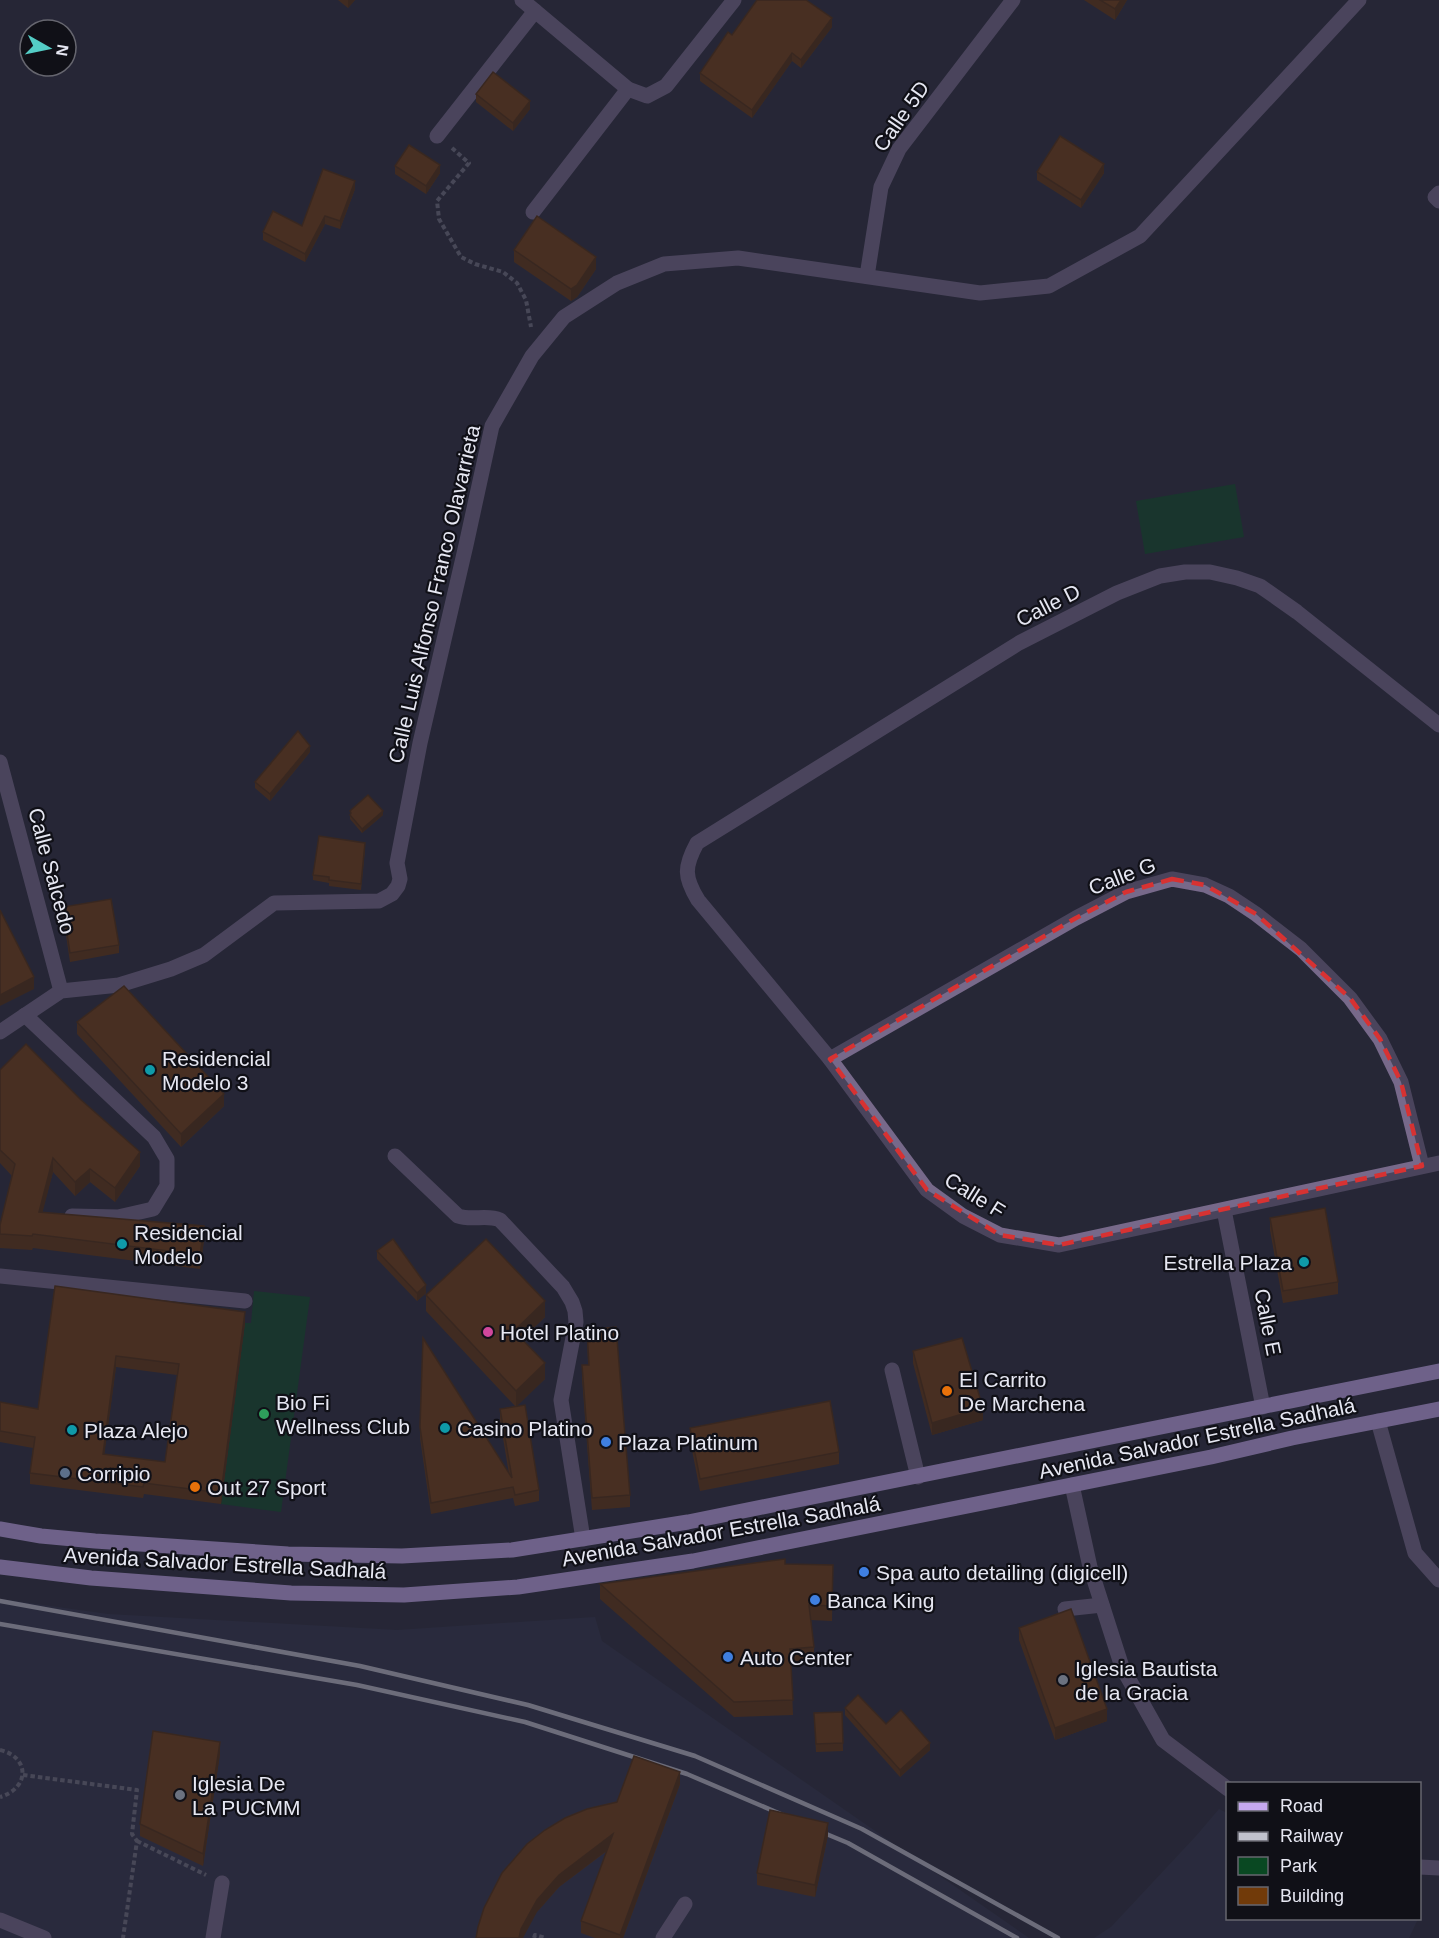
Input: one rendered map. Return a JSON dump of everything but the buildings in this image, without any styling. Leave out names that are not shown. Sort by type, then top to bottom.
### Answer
[{"type":"main road","name":"Avenida Salvador Estrella Sadhalá","points":[[0,1529],[41,1536],[95,1541],[288,1554],[402,1556],[512,1550],[688,1522],[1439,1371]]},
{"type":"main road","name":"Avenida Salvador Estrella Sadhalá","points":[[0,1567],[91,1578],[291,1593],[404,1595],[518,1587],[693,1561],[1439,1409]]},
{"type":"street","points":[[522,0],[628,89],[647,96],[666,86],[734,0]]},
{"type":"street","name":"Calle 5D","points":[[867,276],[881,187],[899,149],[1013,0]]},
{"type":"street","name":"Calle Luis Alfonso Franco Olavarrieta","points":[[62,991],[118,985],[171,969],[204,954],[274,903],[379,901],[396,890],[400,879],[397,863],[420,743],[492,426],[532,356],[564,317],[617,283],[664,264],[738,258],[980,293],[1049,286],[1140,236],[1359,0]]},
{"type":"street","points":[[437,136],[534,11]]},
{"type":"street","points":[[533,212],[628,89]]},
{"type":"street","points":[[1439,193],[1435,197],[1439,201]]},
{"type":"street","name":"Calle D","points":[[688,861],[697,843],[1019,643],[1117,593],[1160,576],[1185,572],[1210,572],[1260,586],[1298,612],[1439,725]]},
{"type":"street","name":"Calle Salcedo","points":[[0,762],[6,803],[62,991]]},
{"type":"street","name":"Calle F","points":[[688,861],[689,885],[698,900],[830,1059],[927,1190],[963,1216],[1000,1235],[1059,1245],[1439,1163]]},
{"type":"street","name":"Calle G","points":[[830,1059],[1076,918],[1126,892],[1172,879],[1205,885],[1230,896],[1301,949],[1350,998],[1380,1039],[1401,1082],[1422,1166]]},
{"type":"street","points":[[0,1032],[62,991]]},
{"type":"street","points":[[25,1015],[153,1137],[166,1159],[167,1186],[153,1209],[118,1217],[65,1216]]},
{"type":"street","points":[[395,1156],[458,1216],[500,1220],[563,1287],[572,1302],[576,1322],[561,1400],[583,1539]]},
{"type":"street","name":"Calle E","points":[[1224,1210],[1263,1407]]},
{"type":"street","points":[[0,1276],[245,1301]]},
{"type":"street","points":[[892,1370],[918,1477]]},
{"type":"street","points":[[1378,1421],[1415,1553],[1439,1580]]},
{"type":"street","points":[[1072,1485],[1090,1567],[1122,1667],[1163,1740],[1226,1787]]},
{"type":"street","points":[[1065,1609],[1102,1605]]},
{"type":"street","points":[[1421,1867],[1439,1868]]},
{"type":"street","points":[[213,1938],[222,1883]]},
{"type":"street","points":[[663,1938],[686,1904]]},
{"type":"street","points":[[0,1920],[44,1938]]},
{"type":"path","points":[[437,136],[469,163],[437,201],[439,219],[461,257],[474,264],[503,272],[517,283],[526,300],[531,321],[532,356]]},
{"type":"path","points":[[0,1750],[14,1757],[23,1775],[19,1787],[10,1794],[0,1797]]},
{"type":"path","points":[[23,1775],[138,1790],[132,1834],[137,1840],[222,1883]]},
{"type":"path","points":[[123,1938],[137,1840]]},
{"type":"path","points":[[534,1938],[535,1935],[545,1938]]},
{"type":"highlighted area","points":[[1172,879],[1205,885],[1256,914],[1350,998],[1380,1039],[1401,1082],[1422,1166],[1059,1245],[1000,1235],[927,1190],[830,1059],[1076,918],[1126,892]]},
{"type":"shaded area","points":[[0,1599],[108,1614],[397,1630],[595,1617],[602,1641],[1029,1938],[0,1938]]},
{"type":"shaded area","points":[[1219,1809],[1226,1812],[1226,1920],[1418,1920],[1409,1938],[1094,1938],[1111,1927]]},
{"type":"green space","points":[[1235,484],[1244,537],[1145,554],[1136,501]]},
{"type":"green space","name":"Bio Fi Wellness Club","points":[[254,1291],[310,1297],[281,1512],[221,1504],[245,1323],[251,1323]]},
{"type":"railway","points":[[0,1601],[360,1666],[528,1705],[695,1756],[862,1829],[1058,1938]]},
{"type":"railway","points":[[0,1624],[357,1685],[525,1722],[687,1774],[790,1818]]},
{"type":"railway","points":[[812,1828],[848,1843],[1017,1938]]},
{"type":"place","name":"Residencial Modelo 3","points":[[150,1070]]},
{"type":"place","name":"Residencial Modelo","points":[[122,1244]]},
{"type":"place","name":"Estrella Plaza","points":[[1304,1262]]},
{"type":"place","name":"Hotel Platino","points":[[488,1332]]},
{"type":"place","name":"El Carrito De Marchena","points":[[947,1391]]},
{"type":"place","name":"Bio Fi Wellness Club","points":[[264,1414]]},
{"type":"place","name":"Casino Platino","points":[[445,1428]]},
{"type":"place","name":"Plaza Alejo","points":[[72,1430]]},
{"type":"place","name":"Plaza Platinum","points":[[606,1442]]},
{"type":"place","name":"Corripio","points":[[65,1473]]},
{"type":"place","name":"Out 27 Sport","points":[[195,1487]]},
{"type":"place","name":"Spa auto detailing (digicell)","points":[[864,1572]]},
{"type":"place","name":"Banca King","points":[[815,1600]]},
{"type":"place","name":"Auto Center","points":[[728,1657]]},
{"type":"place","name":"Iglesia Bautista de la Gracia","points":[[1063,1680]]},
{"type":"place","name":"Iglesia De La PUCMM","points":[[180,1795]]}]
